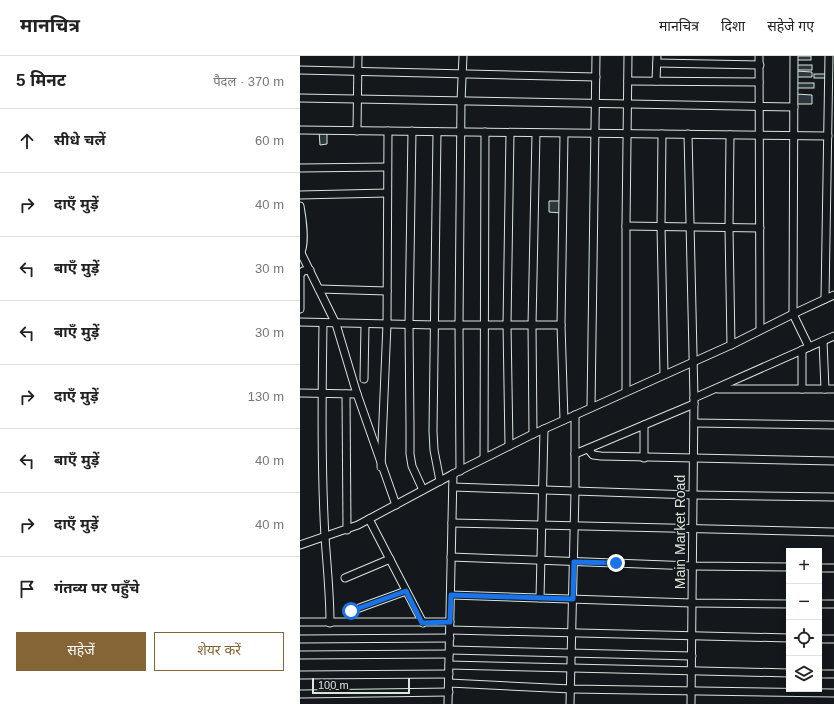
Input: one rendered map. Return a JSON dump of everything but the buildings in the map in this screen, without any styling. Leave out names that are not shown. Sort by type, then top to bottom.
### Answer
[{"type":"street","points":[[357,131],[358,56]]},
{"type":"street","points":[[448,704],[453,487],[457,473],[461,101],[463,56]]},
{"type":"street","points":[[592,407],[596,56]]},
{"type":"street","points":[[626,391],[628,56]]},
{"type":"street","points":[[759,56],[760,329]]},
{"type":"street","points":[[794,56],[793,314],[806,349],[802,389]]},
{"type":"street","points":[[825,299],[829,56]]},
{"type":"street","points":[[656,81],[657,59],[760,65]]},
{"type":"street","points":[[300,70],[596,77]]},
{"type":"street","points":[[628,81],[759,82]]},
{"type":"street","points":[[300,98],[794,106]]},
{"type":"street","points":[[300,130],[828,136]]},
{"type":"street","points":[[382,467],[387,324],[388,131]]},
{"type":"street","points":[[412,131],[409,325],[410,454],[412,466],[423,490]]},
{"type":"street","points":[[437,132],[433,431],[434,450],[440,481]]},
{"type":"street","points":[[484,458],[485,132]]},
{"type":"street","points":[[508,446],[510,133]]},
{"type":"street","points":[[533,434],[532,325],[536,133]]},
{"type":"street","points":[[564,134],[561,325],[564,420]]},
{"type":"street","points":[[662,134],[661,226],[664,374]]},
{"type":"street","name":"Main Market Road","points":[[688,134],[694,401],[691,704]]},
{"type":"street","points":[[730,135],[729,228],[731,344]]},
{"type":"street","points":[[300,168],[387,167]]},
{"type":"street","points":[[300,195],[387,193]]},
{"type":"street","points":[[300,206],[303,245],[301,254],[336,324],[357,394],[396,505]]},
{"type":"street","points":[[626,226],[760,228]]},
{"type":"street","points":[[300,309],[300,275],[303,271],[310,270]]},
{"type":"street","points":[[319,289],[387,291]]},
{"type":"street","points":[[300,546],[347,530],[508,446],[834,295]]},
{"type":"street","points":[[300,322],[409,325],[561,325]]},
{"type":"street","points":[[323,323],[322,394],[325,537],[330,623]]},
{"type":"street","points":[[364,379],[365,324]]},
{"type":"street","points":[[575,454],[644,425],[694,401],[715,389],[834,336]]},
{"type":"street","points":[[823,341],[825,389]]},
{"type":"street","points":[[715,389],[834,389]]},
{"type":"street","points":[[300,393],[357,394]]},
{"type":"street","points":[[346,394],[347,530]]},
{"type":"street","points":[[570,704],[574,562],[575,415]]},
{"type":"street","points":[[694,423],[834,426]]},
{"type":"street","points":[[644,425],[644,458]]},
{"type":"street","points":[[540,598],[544,429]]},
{"type":"street","points":[[588,449],[596,456],[834,461]]},
{"type":"street","points":[[453,487],[693,495],[834,497]]},
{"type":"street","points":[[370,519],[422,623]]},
{"type":"street","points":[[452,523],[834,532]]},
{"type":"street","points":[[452,557],[693,566],[786,567]]},
{"type":"street","points":[[346,578],[390,559]]},
{"type":"street","points":[[822,568],[834,568]]},
{"type":"street","points":[[351,611],[406,591]]},
{"type":"street","points":[[451,595],[692,603],[786,604]]},
{"type":"street","points":[[822,604],[834,604]]},
{"type":"street","points":[[300,622],[450,622]]},
{"type":"street","points":[[300,639],[450,634],[572,633],[786,638]]},
{"type":"street","points":[[822,639],[834,639]]},
{"type":"street","points":[[300,655],[450,652],[692,656]]},
{"type":"street","points":[[449,665],[786,673]]},
{"type":"street","points":[[300,675],[449,674]]},
{"type":"street","points":[[822,674],[834,674]]},
{"type":"street","points":[[449,683],[571,689],[834,693]]},
{"type":"street","points":[[300,694],[448,692]]},
{"type":"route","points":[[351,611],[406,591],[422,623],[450,622],[451,595],[573,599],[574,562],[616,563]]}]
